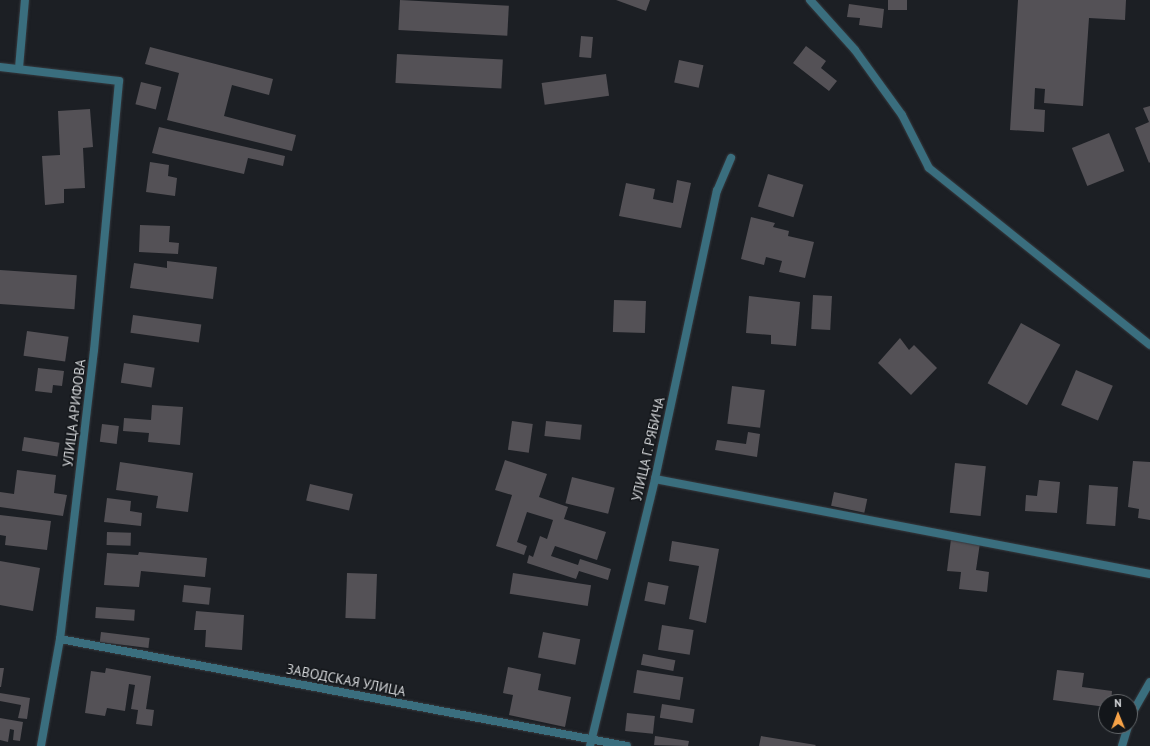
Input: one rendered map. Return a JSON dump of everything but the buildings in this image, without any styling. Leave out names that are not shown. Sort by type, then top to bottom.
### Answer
[{"type":"street","points":[[0,67],[19,68],[25,0]]},
{"type":"street","points":[[810,0],[855,50],[902,115],[929,168],[1150,345]]},
{"type":"street","name":"УЛИЦА АРИФОВА","points":[[19,68],[119,81],[94,350],[60,640],[41,746]]},
{"type":"street","name":"УЛИЦА Г. РЯБИЧА","points":[[591,743],[655,479],[717,191],[731,158]]},
{"type":"street","points":[[655,479],[954,533],[1150,574]]},
{"type":"street","name":"ЗАВОДСКАЯ УЛИЦА","points":[[60,640],[591,743],[627,746]]},
{"type":"street","points":[[1138,703],[1150,682]]},
{"type":"street","points":[[1122,746],[1126,734]]}]
